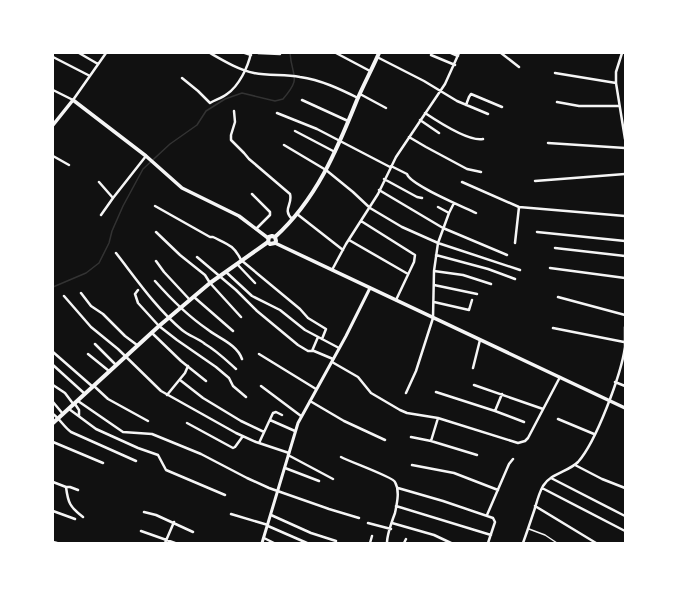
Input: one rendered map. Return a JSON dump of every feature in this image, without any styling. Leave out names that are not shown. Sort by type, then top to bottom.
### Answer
[{"type":"main road","points":[[53,423],[109,372],[124,355],[138,346],[210,283],[272,236],[274,237],[292,219],[305,204],[326,170],[378,55]]},
{"type":"main road","points":[[53,125],[73,100],[146,156],[182,188],[239,216],[272,244],[275,243],[625,408]]},
{"type":"main road","points":[[274,237],[276,241],[275,243]]},
{"type":"street","points":[[79,53],[98,64]]},
{"type":"street","points":[[53,90],[73,100],[106,53]]},
{"type":"street","points":[[210,53],[246,70],[266,75],[309,79],[359,96],[386,108]]},
{"type":"street","points":[[182,78],[210,103],[230,92],[246,70],[251,54],[245,53]]},
{"type":"street","points":[[258,53],[280,54]]},
{"type":"street","points":[[336,53],[371,71]]},
{"type":"street","points":[[332,270],[361,220],[370,208],[391,166],[409,136],[440,91],[459,55],[451,53]]},
{"type":"street","points":[[501,53],[519,68]]},
{"type":"street","points":[[622,53],[616,72],[616,83],[619,106],[624,120],[625,139]]},
{"type":"street","points":[[431,54],[454,65]]},
{"type":"street","points":[[378,55],[457,101],[488,114]]},
{"type":"street","points":[[53,57],[90,76]]},
{"type":"street","points":[[555,73],[616,83]]},
{"type":"street","points":[[466,105],[471,94],[502,107]]},
{"type":"street","points":[[302,100],[348,121]]},
{"type":"street","points":[[557,102],[580,106],[619,106]]},
{"type":"street","points":[[234,111],[235,122],[231,140],[249,159],[290,194],[291,198],[287,211],[288,215],[292,219]]},
{"type":"street","points":[[277,113],[307,124],[340,140],[407,174],[410,180],[454,203],[476,212]]},
{"type":"street","points":[[425,113],[461,134],[479,140],[482,139]]},
{"type":"street","points":[[420,120],[439,133]]},
{"type":"street","points":[[295,131],[335,152]]},
{"type":"street","points":[[409,136],[426,148],[467,169],[481,172]]},
{"type":"street","points":[[548,143],[625,148]]},
{"type":"street","points":[[284,145],[326,170],[370,208],[402,227],[438,243],[520,270]]},
{"type":"street","points":[[53,156],[69,165]]},
{"type":"street","points":[[102,215],[113,198],[146,156]]},
{"type":"street","points":[[535,181],[625,174]]},
{"type":"street","points":[[384,179],[417,197],[422,198]]},
{"type":"street","points":[[99,182],[113,198]]},
{"type":"street","points":[[462,182],[519,207],[625,216]]},
{"type":"street","points":[[379,190],[443,228],[507,255]]},
{"type":"street","points":[[252,194],[270,212],[270,215],[256,229]]},
{"type":"street","points":[[406,393],[416,371],[433,318],[434,271],[438,243],[454,203]]},
{"type":"street","points":[[155,206],[210,237],[228,244],[236,250],[241,260],[300,309],[308,318],[326,328],[322,339]]},
{"type":"street","points":[[438,207],[449,213]]},
{"type":"street","points":[[515,243],[519,207]]},
{"type":"street","points":[[296,214],[343,250]]},
{"type":"street","points":[[361,220],[415,255],[414,262],[396,300]]},
{"type":"street","points":[[156,232],[179,254],[200,269],[210,283],[241,317]]},
{"type":"street","points":[[538,232],[625,241]]},
{"type":"street","points":[[349,240],[408,274]]},
{"type":"street","points":[[555,248],[625,256]]},
{"type":"street","points":[[116,253],[169,319],[189,336],[200,340],[220,354],[236,369]]},
{"type":"street","points":[[436,255],[488,268],[515,279]]},
{"type":"street","points":[[197,257],[220,276],[257,311],[306,350],[309,352],[312,351],[332,361],[358,377],[371,393],[407,413],[438,418],[518,443],[525,441],[528,438],[560,377]]},
{"type":"street","points":[[156,261],[192,299],[233,331]]},
{"type":"street","points":[[236,264],[255,283]]},
{"type":"street","points":[[550,268],[625,278]]},
{"type":"street","points":[[226,271],[252,296],[280,310],[305,330],[339,348]]},
{"type":"street","points":[[434,271],[463,275],[491,284]]},
{"type":"street","points":[[154,281],[207,330],[222,338],[229,344],[242,359]]},
{"type":"street","points":[[434,285],[477,294]]},
{"type":"street","points":[[262,543],[295,431],[370,288]]},
{"type":"street","points":[[138,290],[135,292],[138,303],[160,326],[177,340],[216,367],[229,378],[233,386],[246,397]]},
{"type":"street","points":[[81,293],[92,306],[138,346]]},
{"type":"street","points":[[64,296],[91,328],[124,355],[161,391],[243,436],[289,454],[333,478]]},
{"type":"street","points":[[558,297],[625,315]]},
{"type":"street","points":[[434,302],[469,310],[472,300]]},
{"type":"street","points":[[553,328],[624,342]]},
{"type":"street","points":[[523,543],[542,488],[551,478],[574,465],[579,460],[594,434],[615,382],[625,347],[625,328]]},
{"type":"street","points":[[152,333],[206,381]]},
{"type":"street","points":[[312,351],[318,337]]},
{"type":"street","points":[[473,368],[480,340]]},
{"type":"street","points":[[95,344],[116,365]]},
{"type":"street","points":[[53,352],[108,399],[148,421]]},
{"type":"street","points":[[88,354],[109,372]]},
{"type":"street","points":[[260,354],[316,390]]},
{"type":"street","points":[[53,365],[85,394]]},
{"type":"street","points":[[167,395],[180,380],[188,366]]},
{"type":"street","points":[[180,380],[214,405],[241,421],[264,432]]},
{"type":"street","points":[[615,382],[625,386]]},
{"type":"street","points":[[53,385],[76,403],[123,432],[148,433],[158,436],[201,454],[247,478],[278,491],[328,510],[359,518]]},
{"type":"street","points":[[474,385],[543,409]]},
{"type":"street","points":[[261,386],[302,416]]},
{"type":"street","points":[[436,392],[524,422]]},
{"type":"street","points":[[495,411],[502,394]]},
{"type":"street","points":[[310,400],[344,421],[385,440]]},
{"type":"street","points":[[53,402],[64,414]]},
{"type":"street","points":[[76,403],[79,410],[79,416]]},
{"type":"street","points":[[70,409],[86,423],[108,435],[158,455],[166,470],[224,495]]},
{"type":"street","points":[[259,443],[274,412],[282,415]]},
{"type":"street","points":[[54,414],[71,432],[136,461]]},
{"type":"street","points":[[431,441],[438,418]]},
{"type":"street","points":[[558,419],[594,434]]},
{"type":"street","points":[[270,420],[295,431]]},
{"type":"street","points":[[187,422],[233,448],[243,436]]},
{"type":"street","points":[[410,437],[431,441],[477,455]]},
{"type":"street","points":[[53,442],[103,463]]},
{"type":"street","points":[[342,457],[357,465],[392,479],[398,488],[396,506],[387,543]]},
{"type":"street","points":[[487,515],[509,464],[513,459]]},
{"type":"street","points":[[412,465],[454,473],[498,490]]},
{"type":"street","points":[[574,465],[602,479],[625,488]]},
{"type":"street","points":[[284,468],[319,482]]},
{"type":"street","points":[[551,478],[625,516]]},
{"type":"street","points":[[53,482],[78,490]]},
{"type":"street","points":[[66,487],[68,499],[76,512],[83,517]]},
{"type":"street","points":[[398,488],[493,518],[495,520],[488,543]]},
{"type":"street","points":[[542,488],[625,531]]},
{"type":"street","points":[[396,506],[491,535]]},
{"type":"street","points":[[535,506],[596,543]]},
{"type":"street","points":[[53,511],[75,519]]},
{"type":"street","points":[[144,512],[174,522],[193,532]]},
{"type":"street","points":[[231,514],[268,526],[307,543]]},
{"type":"street","points":[[271,515],[311,533],[336,541]]},
{"type":"street","points":[[165,543],[174,522]]},
{"type":"street","points":[[368,523],[391,528]]},
{"type":"street","points":[[392,523],[434,535],[451,543]]},
{"type":"street","points":[[140,531],[175,543]]},
{"type":"street","points":[[370,543],[372,536]]},
{"type":"street","points":[[264,538],[274,543]]},
{"type":"street","points":[[404,543],[406,539]]},
{"type":"street","points":[[53,542],[57,543]]},
{"type":"lane","points":[[528,529],[545,535],[557,543]]},
{"type":"waterway","points":[[53,287],[86,273],[99,263],[109,243],[112,231],[123,206],[143,169],[170,144],[197,125],[206,111],[225,99],[242,93],[275,101],[283,99],[289,92],[294,81],[290,53]]}]
